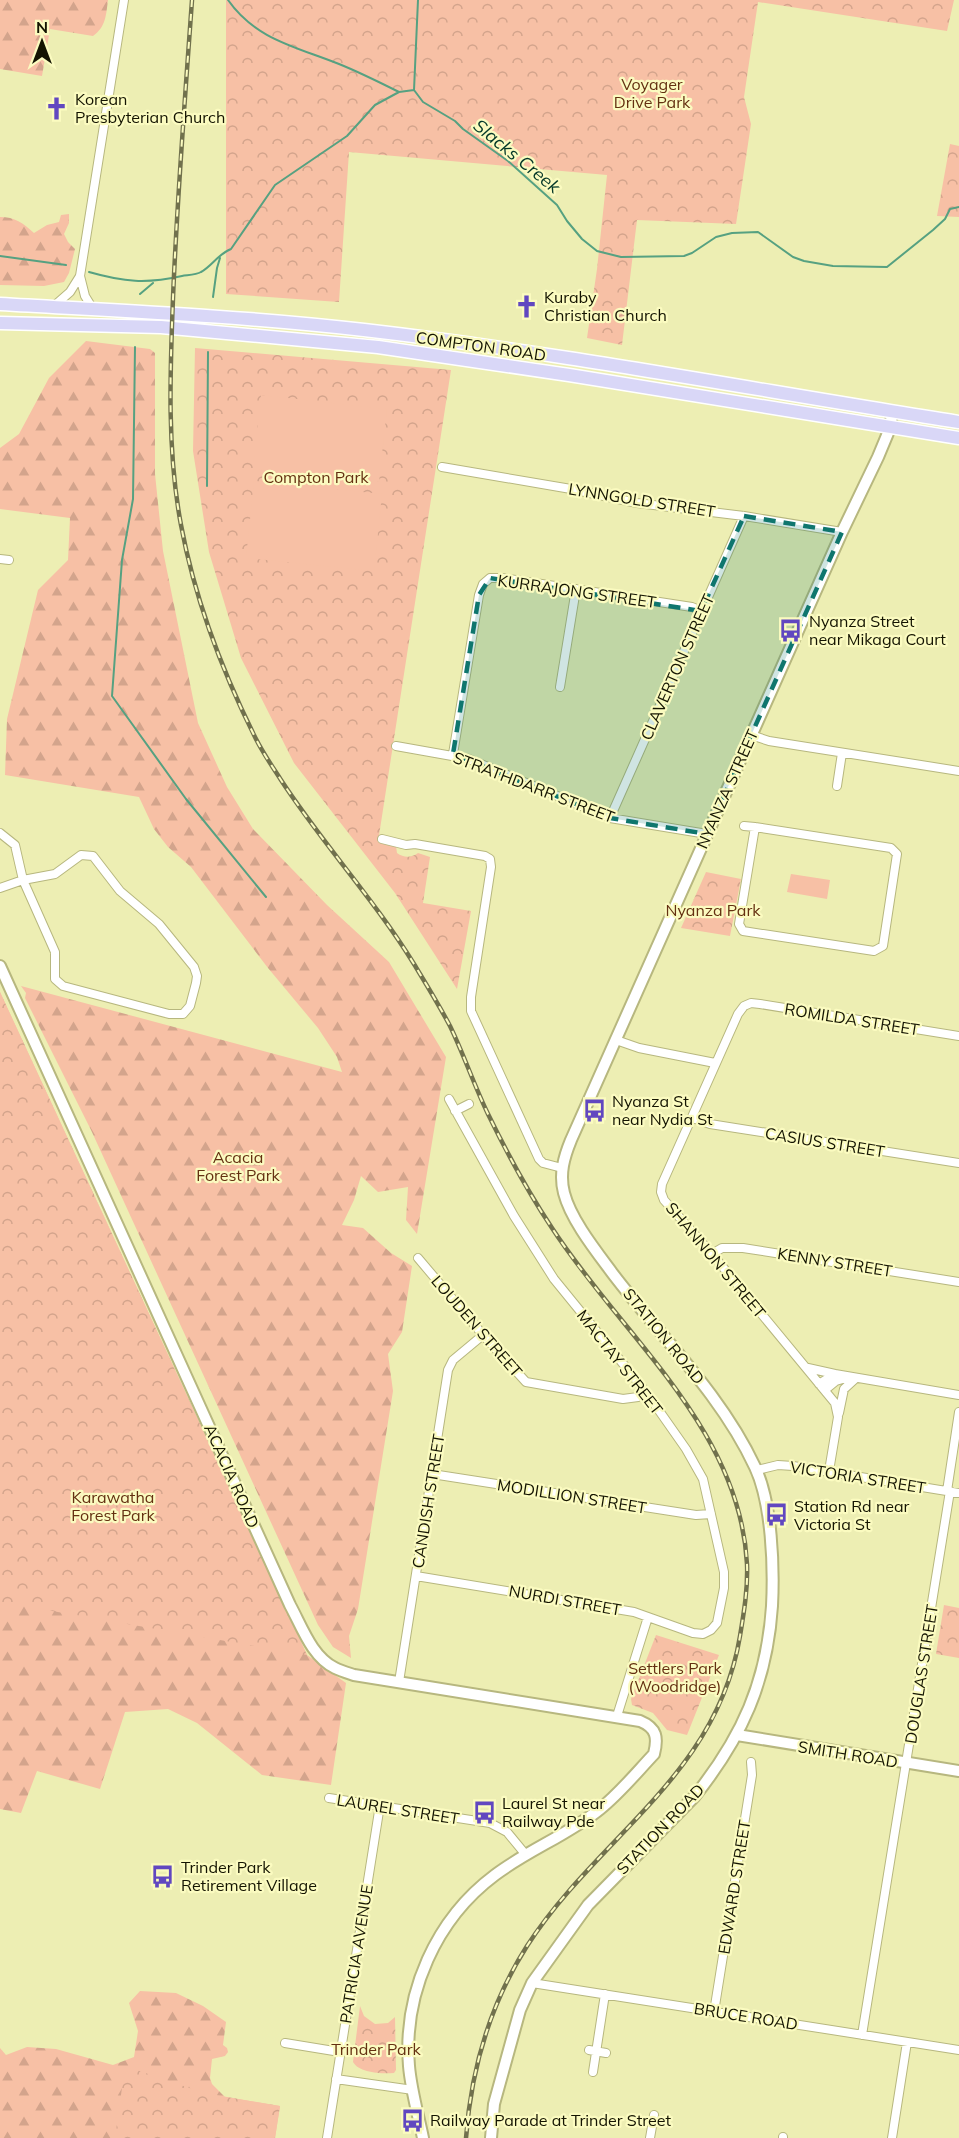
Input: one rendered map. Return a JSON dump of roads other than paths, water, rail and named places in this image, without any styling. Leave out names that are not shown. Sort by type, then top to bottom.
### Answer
[{"type":"main road","name":"COMPTON ROAD","points":[[0,303],[325,326],[480,345],[959,422]]},
{"type":"main road","name":"COMPTON ROAD","points":[[3,325],[170,328],[405,350],[959,438]]},
{"type":"main road","points":[[325,326],[326,334],[339,337],[349,345]]},
{"type":"street","points":[[54,306],[70,292],[80,276],[124,0]]},
{"type":"street","points":[[80,276],[85,296],[93,309]]},
{"type":"street","name":"NYANZA STREET","points":[[562,1168],[571,1140],[751,735],[878,457],[890,427],[893,412]]},
{"type":"street","name":"LYNNGOLD STREET","points":[[442,467],[550,485],[637,503],[744,516],[842,532]]},
{"type":"street","name":"CLAVERTON STREET","points":[[610,818],[744,516]]},
{"type":"street","points":[[0,559],[9,560]]},
{"type":"street","name":"KURRAJONG STREET","points":[[453,754],[479,595],[483,584],[490,578],[692,607],[701,611]]},
{"type":"street","points":[[560,687],[576,589]]},
{"type":"street","points":[[751,735],[769,741],[959,771]]},
{"type":"street","name":"STRATHDARR STREET","points":[[396,746],[453,754],[469,759],[610,818],[707,834]]},
{"type":"street","points":[[837,786],[842,753]]},
{"type":"street","points":[[744,826],[754,827],[891,848],[895,851],[897,854],[883,946],[874,951],[742,931],[739,924],[754,827]]},
{"type":"street","points":[[0,833],[15,844],[23,880],[55,952],[54,974],[57,982],[63,987],[169,1014],[183,1014],[187,1011],[196,983],[197,976],[194,967],[159,924],[120,891],[93,856],[81,855],[54,874],[23,880],[0,888]]},
{"type":"street","points":[[382,839],[406,845],[415,844],[485,856],[490,859],[491,867],[471,997],[471,1011],[539,1159],[543,1163],[562,1168]]},
{"type":"street","name":"ACACIA ROAD","points":[[0,966],[281,1585],[311,1644],[322,1657],[334,1668],[354,1675],[617,1716],[650,1725],[657,1742],[654,1754],[600,1809],[526,1855]]},
{"type":"street","name":"ROMILDA STREET","points":[[744,1006],[751,1003],[760,1004],[959,1036]]},
{"type":"street","name":"SHANNON STREET","points":[[744,1006],[715,1063],[693,1118],[662,1184],[661,1192],[664,1200],[712,1254],[835,1403],[838,1417]]},
{"type":"street","points":[[616,1040],[639,1048],[715,1063]]},
{"type":"street","name":"MACTAY STREET","points":[[449,1099],[513,1216],[554,1279],[646,1392],[696,1466],[707,1491],[724,1572],[724,1588],[717,1623],[711,1630]]},
{"type":"street","points":[[455,1111],[469,1104]]},
{"type":"street","name":"CASIUS STREET","points":[[693,1118],[710,1124],[959,1163]]},
{"type":"street","name":"STATION ROAD","points":[[491,2138],[494,2104],[520,2010],[532,1983],[588,1905],[695,1796],[737,1735],[760,1678],[768,1647],[771,1621],[772,1563],[767,1513],[757,1470],[700,1379],[617,1279],[581,1228],[564,1192],[562,1168]]},
{"type":"street","name":"KENNY STREET","points":[[712,1254],[722,1248],[744,1248],[959,1281]]},
{"type":"street","name":"LOUDEN STREET","points":[[418,1258],[526,1382],[623,1399],[638,1397],[646,1392]]},
{"type":"street","name":"CANDISH STREET","points":[[399,1682],[448,1370],[453,1360],[483,1335]]},
{"type":"street","points":[[805,1366],[836,1375],[959,1395]]},
{"type":"street","points":[[822,1387],[830,1376],[836,1375]]},
{"type":"street","points":[[822,1387],[836,1381],[855,1378]]},
{"type":"street","points":[[829,1471],[845,1387],[855,1378]]},
{"type":"street","name":"DOUGLAS STREET","points":[[862,2035],[907,1763],[959,1412]]},
{"type":"street","name":"VICTORIA STREET","points":[[757,1470],[778,1465],[829,1471],[959,1493]]},
{"type":"street","name":"MODILLION STREET","points":[[432,1474],[696,1515],[711,1515]]},
{"type":"street","name":"NURDI STREET","points":[[416,1576],[600,1605],[634,1612],[693,1633],[703,1634],[711,1630]]},
{"type":"street","points":[[617,1716],[648,1617]]},
{"type":"street","name":"SMITH ROAD","points":[[737,1735],[959,1771]]},
{"type":"street","name":"EDWARD STREET","points":[[714,2012],[752,1775],[751,1761]]},
{"type":"street","name":"LAUREL STREET","points":[[329,1798],[490,1823],[507,1832],[526,1855]]},
{"type":"street","name":"PATRICIA AVENUE","points":[[327,2138],[380,1805]]},
{"type":"street","points":[[423,2138],[409,2067],[411,2008],[428,1959],[443,1931],[472,1894],[496,1874],[526,1855]]},
{"type":"street","name":"BRUCE ROAD","points":[[532,1983],[959,2050]]},
{"type":"street","points":[[593,2072],[593,2051],[605,1994]]},
{"type":"street","points":[[892,2138],[908,2042]]},
{"type":"street","points":[[285,2043],[340,2052]]},
{"type":"street","points":[[593,2051],[606,2053]]},
{"type":"street","points":[[336,2079],[413,2090]]},
{"type":"street","points":[[650,2138],[654,2115]]},
{"type":"waterway","points":[[228,0],[251,24],[278,41],[354,70],[399,92]]},
{"type":"waterway","points":[[414,90],[418,0]]},
{"type":"waterway","name":"Slacks Creek","points":[[89,272],[124,280],[146,281],[201,272],[231,249],[275,185],[347,136],[375,105],[399,92],[414,90],[423,102],[455,121],[508,161],[557,205],[582,239],[597,251],[621,257],[684,256],[716,237],[732,233],[758,232],[793,257],[804,261],[833,266],[887,267],[945,219],[950,209],[959,207]]},
{"type":"waterway","name":"Slacks Creek","points":[[0,256],[66,265]]},
{"type":"waterway","points":[[213,297],[220,258]]},
{"type":"waterway","points":[[140,294],[153,283]]},
{"type":"waterway","points":[[135,347],[133,499],[122,560],[112,696],[186,799],[266,897]]},
{"type":"waterway","points":[[207,486],[208,352]]},
{"type":"railway","points":[[192,0],[175,261],[171,412],[173,469],[181,525],[194,581],[211,635],[256,739],[313,826],[365,894],[414,964],[450,1026],[478,1092],[510,1158],[552,1228],[701,1426],[723,1469],[739,1515],[747,1564],[740,1636],[727,1685],[707,1728],[681,1767],[652,1802],[556,1907],[514,1968],[484,2038],[472,2087],[466,2138]]},
{"type":"place","name":"Korean Presbyterian Church","points":[[57,108]]},
{"type":"place","name":"Kuraby Christian Church","points":[[526,306]]},
{"type":"place","name":"Nyanza Street near Mikaga Court","points":[[791,630]]},
{"type":"place","name":"Nyanza St near Nydia St","points":[[594,1110]]},
{"type":"place","name":"Station Rd near Victoria St","points":[[776,1515]]},
{"type":"place","name":"Laurel St near Railway Pde","points":[[484,1812]]},
{"type":"place","name":"Trinder Park Retirement Village","points":[[163,1876]]},
{"type":"place","name":"Railway Parade at Trinder Street","points":[[412,2120]]},
{"type":"park label","name":"Voyager Drive Park","points":[[652,93]]},
{"type":"park label","name":"Compton Park","points":[[316,477]]},
{"type":"park label","name":"Nyanza Park","points":[[713,910]]},
{"type":"park label","name":"Acacia Forest Park","points":[[238,1166]]},
{"type":"park label","name":"Karawatha Forest Park","points":[[113,1506]]},
{"type":"park label","name":"Settlers Park (Woodridge)","points":[[675,1677]]},
{"type":"park label","name":"Trinder Park","points":[[376,2049]]}]
